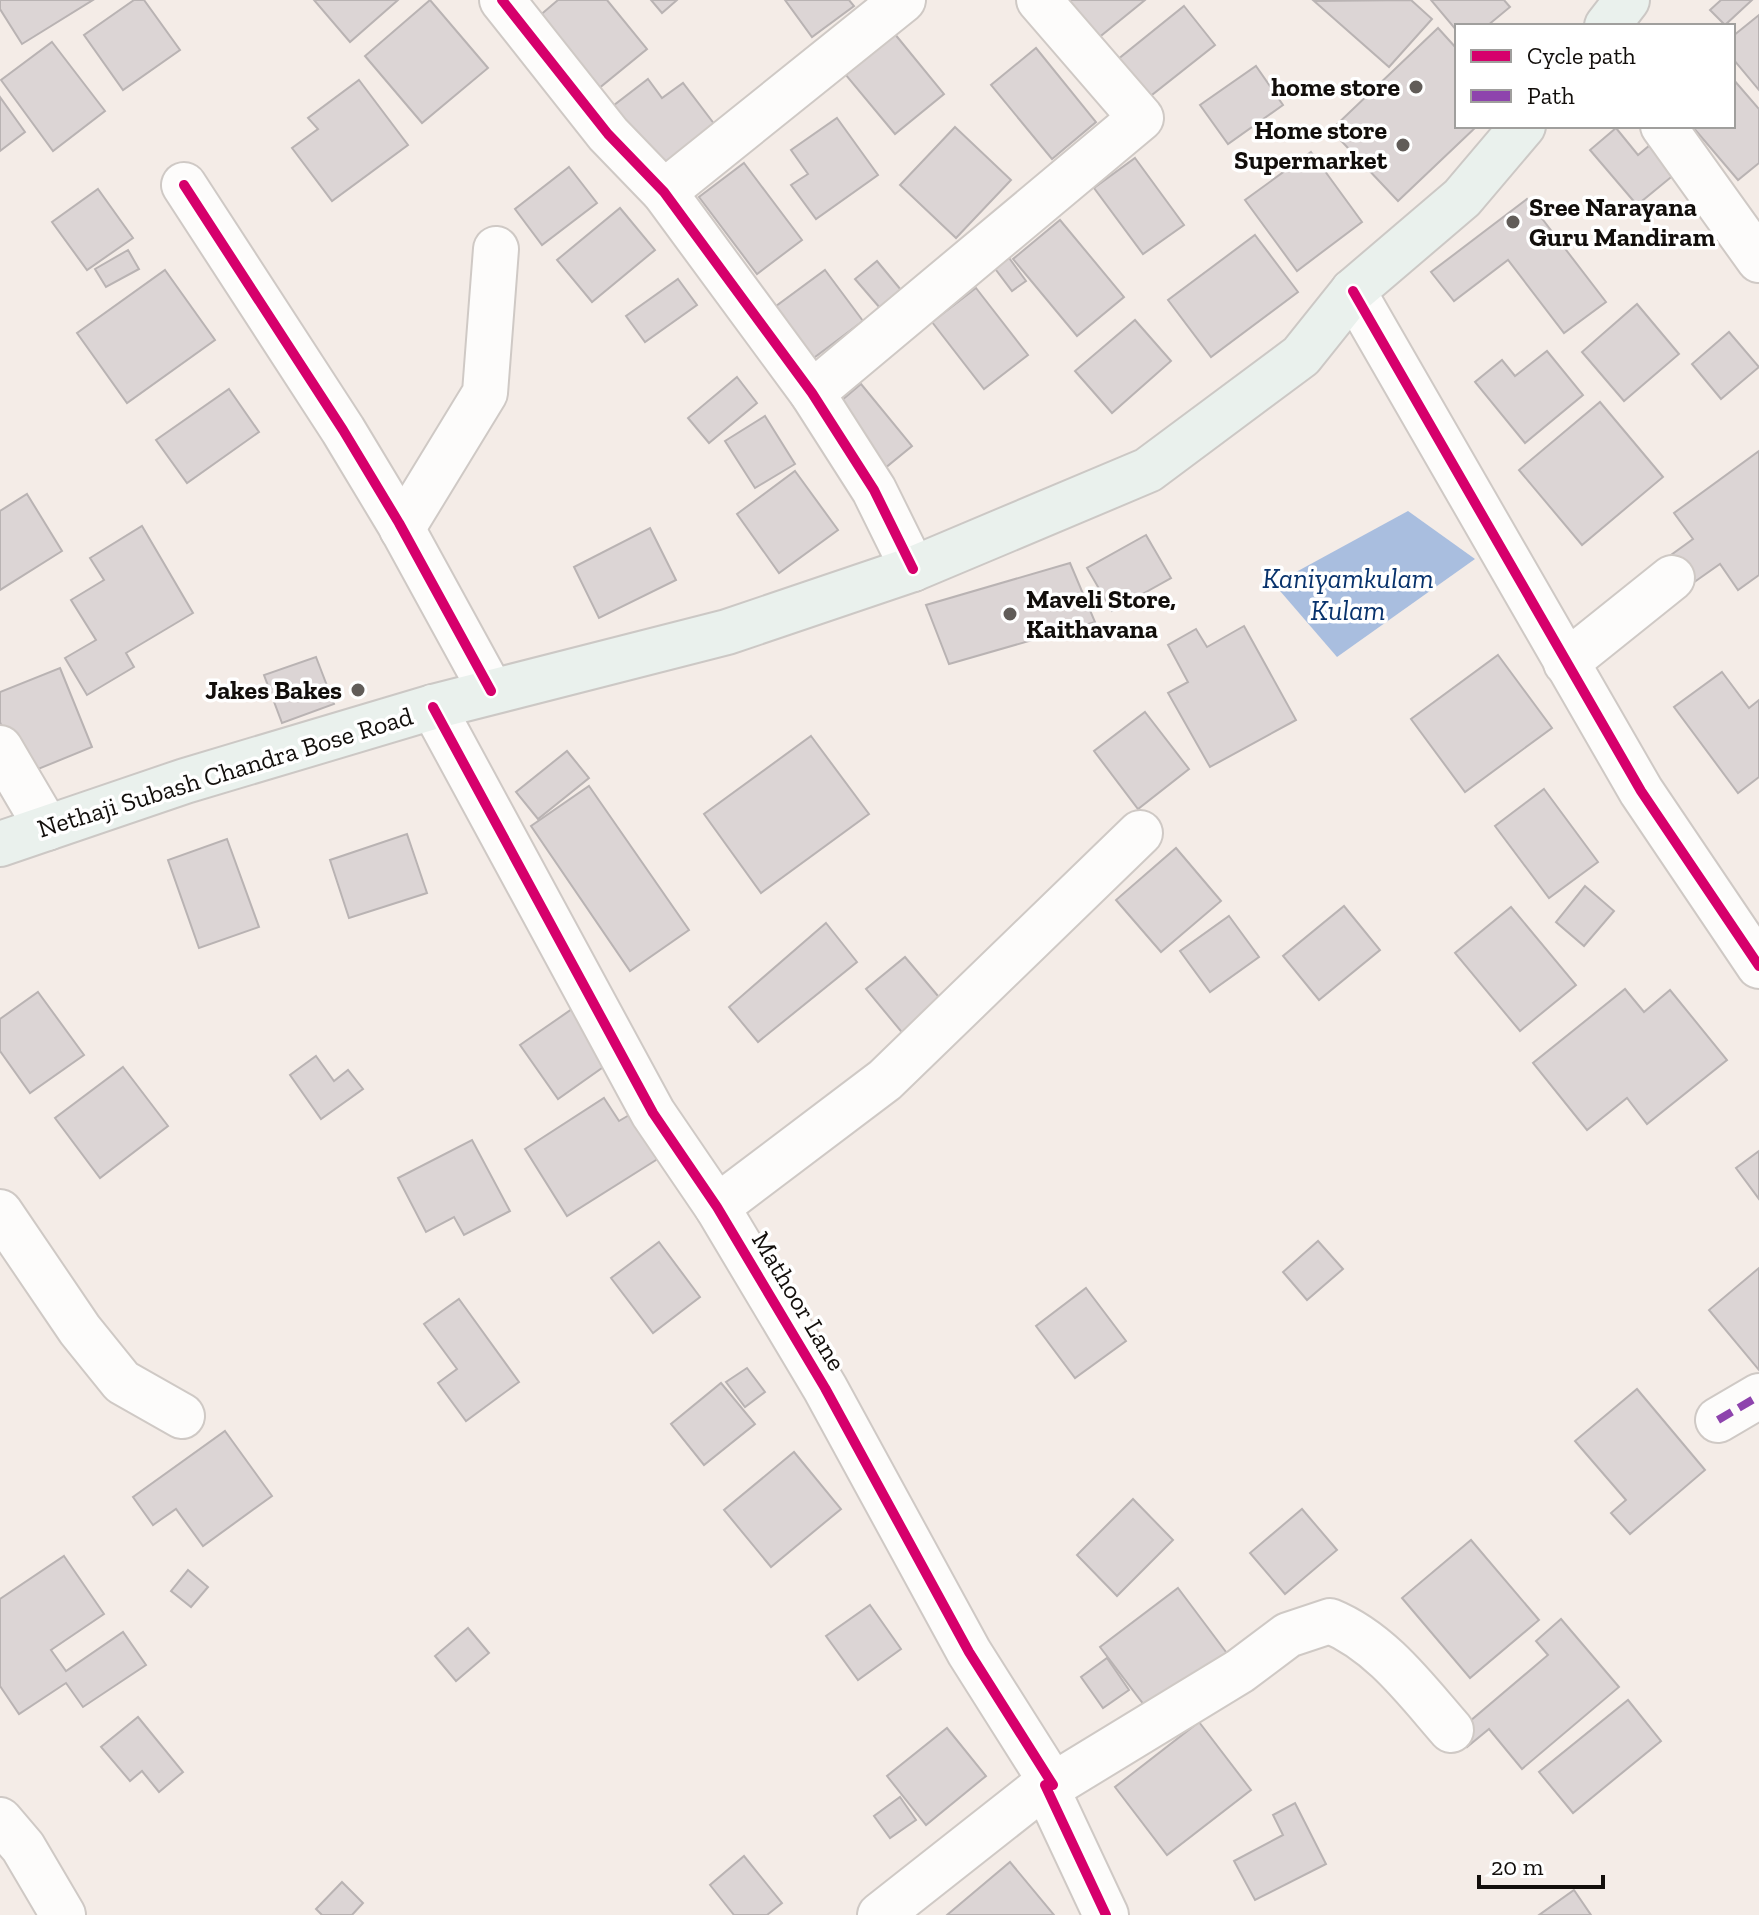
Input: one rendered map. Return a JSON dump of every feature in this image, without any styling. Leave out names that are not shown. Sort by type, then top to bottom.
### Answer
[{"type":"main road","points":[[1609,24],[1627,0]]},
{"type":"main road","name":"Nethaji Subash Chandra Bose Road","points":[[0,844],[185,781],[433,707],[727,632],[913,569],[1148,470],[1301,356],[1353,291],[1462,198],[1521,128]]},
{"type":"street","points":[[504,0],[608,134],[664,192],[812,393],[874,490],[913,569]]},
{"type":"street","points":[[664,192],[903,0]]},
{"type":"street","points":[[812,393],[1141,118],[1039,0]]},
{"type":"street","points":[[1664,128],[1759,260]]},
{"type":"street","points":[[184,185],[343,430],[402,529],[491,691]]},
{"type":"street","points":[[402,529],[485,393],[496,249]]},
{"type":"street","points":[[1353,291],[1641,791],[1759,966]]},
{"type":"street","points":[[1566,663],[1672,578]]},
{"type":"street","name":"Mathoor Lane","points":[[433,707],[653,1113],[717,1207],[825,1388],[969,1652],[1049,1785],[1106,1915]]},
{"type":"street","points":[[0,748],[47,828]]},
{"type":"street","points":[[717,1207],[885,1080],[1140,833]]},
{"type":"street","points":[[0,1212],[80,1330],[122,1382],[182,1416]]},
{"type":"street","points":[[1718,1420],[1759,1396]]},
{"type":"street","points":[[880,1915],[1049,1785],[1240,1671],[1288,1635],[1330,1621],[1350,1629],[1394,1665],[1451,1730]]},
{"type":"street","points":[[8,1843],[63,1915]]},
{"type":"water","name":"Kaniyamkulam Kulam","points":[[1408,511],[1475,559],[1337,657],[1274,584]]},
{"type":"building","points":[[0,0],[93,0],[22,44],[0,9]]},
{"type":"building","points":[[134,0],[144,0],[180,50],[123,90],[84,35]]},
{"type":"building","points":[[314,0],[398,0],[350,42]]},
{"type":"building","points":[[430,0],[488,68],[422,123],[365,56]]},
{"type":"building","points":[[558,0],[607,0],[647,49],[598,89],[538,17]]},
{"type":"building","points":[[651,0],[677,0],[662,13]]},
{"type":"building","points":[[785,0],[849,0],[854,6],[812,37]]},
{"type":"building","points":[[1068,0],[1145,0],[1097,39]]},
{"type":"building","points":[[1411,0],[1432,19],[1389,67],[1314,1]]},
{"type":"building","points":[[1431,0],[1504,0],[1510,7],[1489,24],[1455,24],[1455,29]]},
{"type":"building","points":[[1721,0],[1752,0],[1726,24],[1710,10]]},
{"type":"building","points":[[1184,6],[1215,45],[1148,98],[1117,60]]},
{"type":"building","points":[[1759,15],[1759,90],[1735,61],[1735,34]]},
{"type":"building","name":"home store","points":[[1438,28],[1455,47],[1455,128],[1475,128],[1398,201],[1331,130]]},
{"type":"building","points":[[894,33],[944,94],[895,134],[845,74]]},
{"type":"building","points":[[52,42],[105,111],[53,151],[1,80]]},
{"type":"building","points":[[1036,48],[1096,122],[1052,159],[991,85]]},
{"type":"building","points":[[1256,66],[1283,105],[1228,144],[1200,105]]},
{"type":"building","points":[[648,79],[662,98],[683,83],[715,125],[656,170],[609,109]]},
{"type":"building","points":[[359,80],[408,145],[332,201],[292,148],[318,129],[308,118]]},
{"type":"building","points":[[1735,81],[1759,109],[1759,163],[1738,180],[1694,128],[1735,128]]},
{"type":"building","points":[[0,97],[25,132],[0,151]]},
{"type":"building","points":[[837,118],[878,175],[816,219],[791,185],[808,174],[791,150]]},
{"type":"building","points":[[955,127],[1011,180],[956,238],[900,185]]},
{"type":"building","points":[[1616,128],[1638,155],[1656,140],[1681,169],[1637,205],[1590,150]]},
{"type":"building","points":[[1311,152],[1362,222],[1297,271],[1245,200]]},
{"type":"building","points":[[1135,158],[1184,225],[1143,254],[1094,188]]},
{"type":"building","points":[[744,163],[802,240],[757,274],[699,197]]},
{"type":"building","points":[[569,167],[597,203],[542,245],[515,209]]},
{"type":"building","points":[[98,189],[133,238],[87,270],[52,222]]},
{"type":"building","points":[[1527,199],[1606,302],[1564,333],[1508,260],[1454,301],[1431,272]]},
{"type":"building","points":[[620,208],[655,250],[592,302],[557,260]]},
{"type":"building","points":[[1060,220],[1124,297],[1077,336],[1013,259]]},
{"type":"building","points":[[1255,235],[1298,292],[1211,357],[1168,300]]},
{"type":"building","points":[[128,250],[139,269],[106,287],[95,269]]},
{"type":"building","points":[[1004,251],[1026,281],[1012,291],[990,262]]},
{"type":"building","points":[[877,261],[901,290],[880,308],[855,279]]},
{"type":"building","points":[[165,270],[215,340],[127,403],[77,333]]},
{"type":"building","points":[[825,270],[863,321],[807,363],[768,312]]},
{"type":"building","points":[[678,279],[697,305],[645,342],[626,316]]},
{"type":"building","points":[[976,288],[1028,355],[984,389],[932,322]]},
{"type":"building","points":[[1637,304],[1679,354],[1624,401],[1582,352]]},
{"type":"building","points":[[1135,320],[1171,361],[1112,413],[1075,371]]},
{"type":"building","points":[[1729,332],[1759,367],[1721,399],[1692,364]]},
{"type":"building","points":[[1547,351],[1583,395],[1525,443],[1475,382],[1502,360],[1515,376]]},
{"type":"building","points":[[737,377],[757,403],[709,443],[688,418]]},
{"type":"building","points":[[861,384],[912,446],[879,473],[828,412]]},
{"type":"building","points":[[229,389],[259,432],[187,483],[156,440]]},
{"type":"building","points":[[1600,402],[1663,477],[1582,545],[1519,470]]},
{"type":"building","points":[[765,416],[795,464],[755,488],[725,441]]},
{"type":"building","points":[[1759,451],[1759,575],[1738,590],[1720,564],[1693,583],[1671,555],[1693,539],[1674,513]]},
{"type":"building","points":[[795,471],[838,530],[779,573],[737,514]]},
{"type":"building","points":[[27,494],[62,551],[0,590],[0,511]]},
{"type":"building","points":[[142,526],[193,613],[126,653],[134,667],[87,695],[65,658],[96,640],[71,600],[104,580],[90,558]]},
{"type":"building","points":[[650,528],[676,580],[599,618],[574,567]]},
{"type":"building","points":[[1146,535],[1171,578],[1112,611],[1087,568]]},
{"type":"building","name":"Maveli Store, Kaithavana","points":[[1070,563],[1095,622],[949,664],[926,605]]},
{"type":"building","points":[[1244,626],[1296,720],[1210,767],[1168,693],[1188,682],[1168,645],[1196,629],[1207,647]]},
{"type":"building","points":[[1498,655],[1552,728],[1465,792],[1411,719]]},
{"type":"building","points":[[316,657],[334,704],[282,723],[264,675]]},
{"type":"building","points":[[60,668],[92,747],[21,776],[0,722],[0,692]]},
{"type":"building","points":[[1722,672],[1749,708],[1759,700],[1759,777],[1738,793],[1674,707]]},
{"type":"building","points":[[1145,712],[1189,769],[1138,809],[1094,751]]},
{"type":"building","points":[[811,736],[869,814],[761,893],[704,814]]},
{"type":"building","points":[[567,751],[589,778],[538,819],[516,792]]},
{"type":"building","points":[[589,786],[689,930],[630,971],[531,826]]},
{"type":"building","points":[[1544,789],[1598,862],[1549,898],[1495,826]]},
{"type":"building","points":[[407,834],[427,893],[349,918],[330,860]]},
{"type":"building","points":[[227,839],[259,927],[199,948],[168,860]]},
{"type":"building","points":[[1176,848],[1221,901],[1161,952],[1116,900]]},
{"type":"building","points":[[1585,886],[1614,911],[1584,946],[1556,922]]},
{"type":"building","points":[[1344,906],[1380,950],[1319,1000],[1283,956]]},
{"type":"building","points":[[1511,907],[1576,985],[1520,1031],[1455,953]]},
{"type":"building","points":[[1229,916],[1259,957],[1210,992],[1180,951]]},
{"type":"building","points":[[826,923],[857,962],[758,1042],[729,1007]]},
{"type":"building","points":[[905,957],[949,1009],[910,1042],[866,989]]},
{"type":"building","points":[[1625,989],[1644,1012],[1670,990],[1727,1060],[1647,1124],[1627,1098],[1587,1130],[1533,1063]]},
{"type":"building","points":[[38,992],[84,1055],[30,1093],[0,1051],[0,1019]]},
{"type":"building","points":[[572,1009],[609,1063],[558,1099],[520,1045]]},
{"type":"building","points":[[316,1056],[334,1081],[348,1070],[363,1089],[321,1119],[290,1075]]},
{"type":"building","points":[[123,1067],[168,1126],[100,1178],[55,1118]]},
{"type":"building","points":[[604,1098],[619,1121],[636,1111],[664,1155],[567,1216],[525,1149]]},
{"type":"building","points":[[472,1140],[510,1211],[464,1235],[454,1217],[426,1232],[398,1178]]},
{"type":"building","points":[[1759,1151],[1759,1199],[1736,1168]]},
{"type":"building","points":[[1318,1241],[1343,1269],[1307,1300],[1283,1272]]},
{"type":"building","points":[[659,1242],[700,1297],[653,1333],[611,1278]]},
{"type":"building","points":[[1759,1268],[1759,1370],[1709,1310]]},
{"type":"building","points":[[1086,1288],[1126,1341],[1075,1378],[1036,1326]]},
{"type":"building","points":[[459,1299],[519,1382],[466,1421],[438,1383],[457,1369],[424,1324]]},
{"type":"building","points":[[747,1368],[765,1392],[745,1407],[726,1382]]},
{"type":"building","points":[[721,1383],[755,1424],[704,1465],[671,1424]]},
{"type":"building","points":[[1637,1389],[1705,1470],[1630,1534],[1611,1513],[1626,1500],[1575,1441]]},
{"type":"building","points":[[225,1431],[272,1496],[203,1546],[176,1509],[153,1525],[133,1497]]},
{"type":"building","points":[[794,1452],[841,1509],[771,1567],[724,1510]]},
{"type":"building","points":[[1133,1499],[1173,1540],[1117,1596],[1077,1555]]},
{"type":"building","points":[[1302,1509],[1337,1550],[1285,1594],[1250,1553]]},
{"type":"building","points":[[1471,1540],[1539,1620],[1470,1678],[1402,1598]]},
{"type":"building","points":[[64,1556],[104,1614],[51,1650],[66,1671],[123,1632],[146,1665],[83,1707],[66,1683],[19,1714],[0,1686],[0,1599]]},
{"type":"building","points":[[188,1570],[208,1587],[191,1607],[171,1591]]},
{"type":"building","points":[[1178,1588],[1232,1660],[1154,1718],[1100,1647]]},
{"type":"building","points":[[870,1605],[901,1649],[858,1680],[826,1636]]},
{"type":"building","points":[[1561,1619],[1619,1687],[1522,1769],[1489,1729],[1467,1747],[1456,1733],[1548,1655],[1536,1641]]},
{"type":"building","points":[[468,1628],[489,1653],[456,1681],[435,1656]]},
{"type":"building","points":[[1107,1658],[1129,1690],[1103,1708],[1081,1677]]},
{"type":"building","points":[[1628,1700],[1661,1741],[1573,1813],[1539,1772]]},
{"type":"building","points":[[138,1717],[183,1772],[159,1792],[142,1771],[130,1781],[101,1747]]},
{"type":"building","points":[[1199,1722],[1251,1790],[1167,1855],[1115,1787]]},
{"type":"building","points":[[947,1728],[986,1776],[926,1825],[887,1776]]},
{"type":"building","points":[[900,1797],[916,1820],[890,1838],[874,1816]]},
{"type":"building","points":[[1295,1803],[1326,1864],[1255,1900],[1234,1861],[1283,1835],[1273,1815]]},
{"type":"building","points":[[744,1856],[782,1903],[767,1915],[734,1915],[710,1885]]},
{"type":"building","points":[[1010,1862],[1054,1915],[947,1915]]},
{"type":"building","points":[[342,1882],[363,1903],[352,1915],[322,1915],[316,1909]]},
{"type":"building","points":[[1574,1890],[1591,1915],[1539,1915]]},
{"type":"marked path","points":[[1718,1420],[1759,1396]]},
{"type":"cycle path","points":[[502,0],[608,134],[664,192],[812,393],[874,490],[913,569]]},
{"type":"cycle path","points":[[184,185],[343,430],[399,523],[491,691]]},
{"type":"cycle path","points":[[1353,291],[1641,791],[1759,966]]},
{"type":"cycle path","points":[[433,707],[653,1113],[717,1207],[825,1388],[969,1652],[1053,1785],[1045,1785],[1106,1915]]},
{"type":"place","name":"home store","points":[[1416,87]]},
{"type":"place","name":"Home store Supermarket","points":[[1403,145]]},
{"type":"place","name":"Sree Narayana Guru Mandiram","points":[[1513,222]]},
{"type":"place","name":"Maveli Store, Kaithavana","points":[[1010,614]]},
{"type":"place","name":"Jakes Bakes","points":[[358,690]]}]
